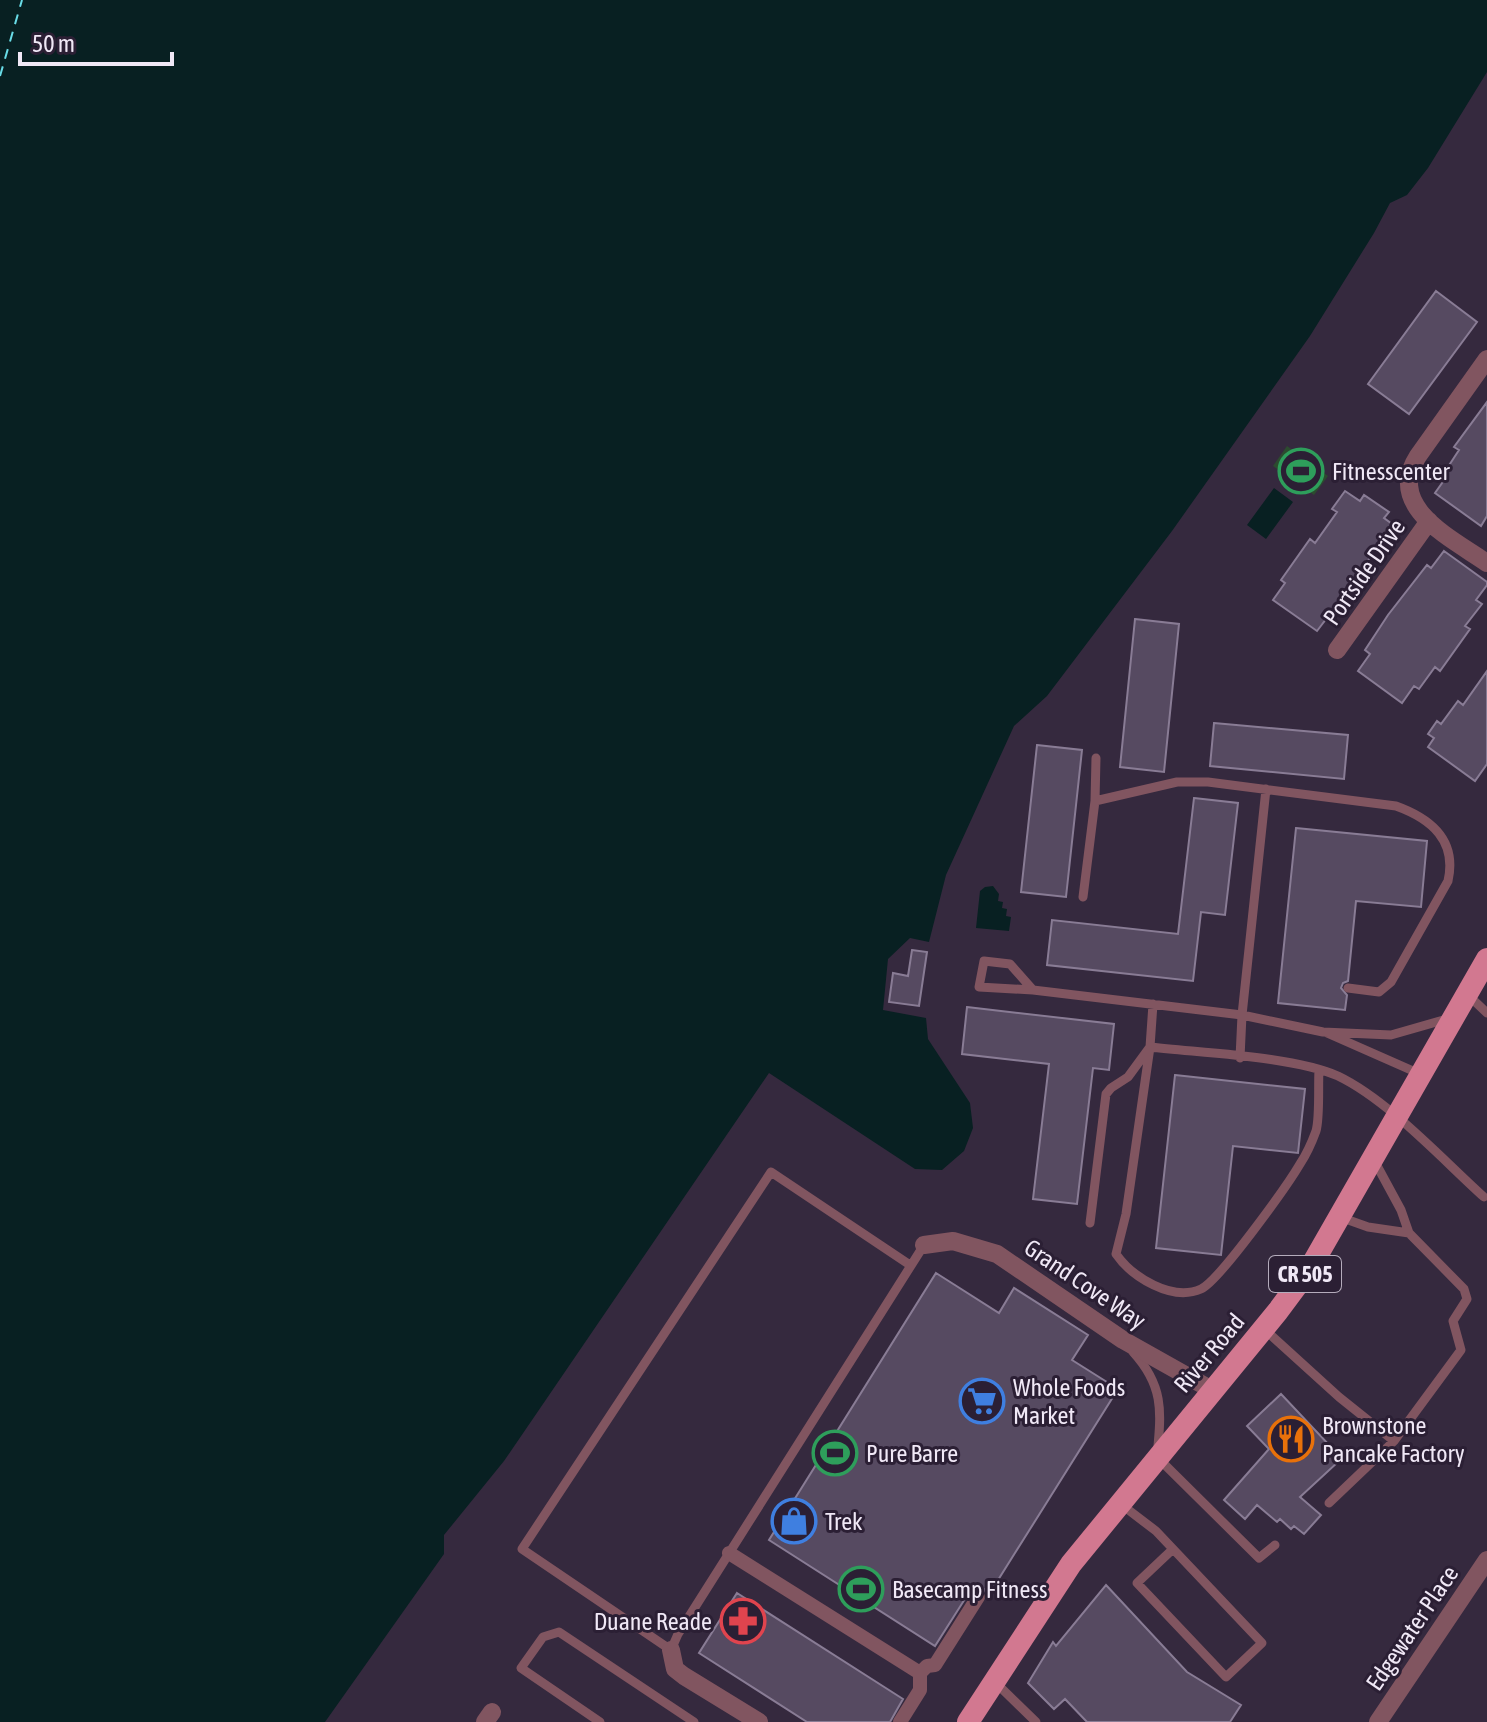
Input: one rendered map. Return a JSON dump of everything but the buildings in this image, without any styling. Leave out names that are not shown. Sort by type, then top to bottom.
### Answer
[{"type":"main road","name":"River Road","points":[[968,1722],[1071,1564],[1310,1268],[1487,959]]},
{"type":"street","name":"Portside Drive","points":[[1487,359],[1410,468],[1407,482],[1410,497],[1419,512],[1487,563]]},
{"type":"street","name":"Portside Drive","points":[[1337,650],[1429,521]]},
{"type":"street","name":"Grand Cove Way","points":[[924,1245],[953,1241],[997,1254],[1123,1340],[1212,1390]]},
{"type":"street","points":[[729,1553],[920,1673]]},
{"type":"street","name":"Edgewater Place","points":[[1378,1722],[1487,1560]]},
{"type":"street","points":[[900,1722],[920,1690],[920,1673],[927,1666],[935,1665],[978,1597]]},
{"type":"street","points":[[671,1650],[675,1669],[759,1722]]},
{"type":"lane","points":[[1083,897],[1095,801],[1096,758]]},
{"type":"lane","points":[[1095,801],[1177,782],[1208,782],[1396,806],[1423,819],[1437,830],[1450,850],[1452,864],[1448,881],[1391,982],[1379,992],[1348,988]]},
{"type":"lane","points":[[1240,1058],[1266,789]]},
{"type":"lane","points":[[1033,990],[1010,964],[984,961],[979,987],[1033,990],[1242,1015],[1323,1032],[1391,1035],[1454,1017]]},
{"type":"lane","points":[[1467,994],[1487,1013]]},
{"type":"lane","points":[[1153,1004],[1150,1047],[1126,1214],[1116,1254],[1123,1264],[1165,1290],[1195,1291],[1206,1286],[1231,1260],[1301,1164],[1317,1128],[1319,1070]]},
{"type":"lane","points":[[1323,1032],[1420,1074]]},
{"type":"lane","points":[[1150,1047],[1319,1070],[1353,1084],[1396,1117],[1484,1197]]},
{"type":"lane","points":[[1090,1223],[1106,1094],[1128,1077],[1150,1047]]},
{"type":"lane","points":[[1329,1503],[1394,1441],[1461,1350],[1453,1321],[1467,1299],[1464,1289],[1409,1233],[1401,1210],[1374,1159]]},
{"type":"lane","points":[[910,1265],[771,1172],[522,1549],[671,1650],[678,1634],[924,1245]]},
{"type":"lane","points":[[1340,1217],[1368,1227],[1409,1233]]},
{"type":"lane","points":[[1263,1328],[1339,1397],[1394,1441]]},
{"type":"lane","points":[[1123,1340],[1146,1366],[1156,1386],[1161,1408],[1157,1457],[1259,1558],[1275,1545]]},
{"type":"lane","points":[[1119,1502],[1156,1531],[1262,1643],[1226,1677],[1137,1583],[1173,1549]]},
{"type":"lane","points":[[600,1722],[521,1668],[543,1637],[559,1632],[694,1722]]},
{"type":"lane","points":[[994,1681],[1036,1722]]},
{"type":"green space","name":"Fitnesscenter","points":[[1287,446],[1328,476],[1314,495],[1273,466]]},
{"type":"shaded area","points":[[0,0],[1487,0],[1487,72],[1428,168],[1407,195],[1390,203],[1310,336],[1172,531],[1047,696],[1014,726],[946,875],[929,942],[910,938],[888,959],[883,1010],[926,1018],[928,1039],[970,1103],[973,1128],[964,1151],[942,1170],[915,1169],[769,1073],[504,1461],[444,1535],[444,1554],[325,1722],[0,1722]]},
{"type":"shaded area","points":[[1274,488],[1293,502],[1266,539],[1247,525]]},
{"type":"shaded area","points":[[993,886],[999,894],[998,901],[1003,902],[1002,908],[1007,909],[1006,916],[1011,917],[1009,931],[976,928],[980,891]]},
{"type":"ferry route","points":[[0,76],[22,0]]},
{"type":"place","name":"Fitnesscenter","points":[[1301,471]]},
{"type":"place","name":"Whole Foods Market","points":[[982,1401]]},
{"type":"place","name":"Brownstone Pancake Factory","points":[[1291,1439]]},
{"type":"place","name":"Pure Barre","points":[[835,1453]]},
{"type":"place","name":"Trek","points":[[794,1521]]},
{"type":"place","name":"Basecamp Fitness","points":[[861,1589]]},
{"type":"place","name":"Duane Reade","points":[[743,1621]]}]
